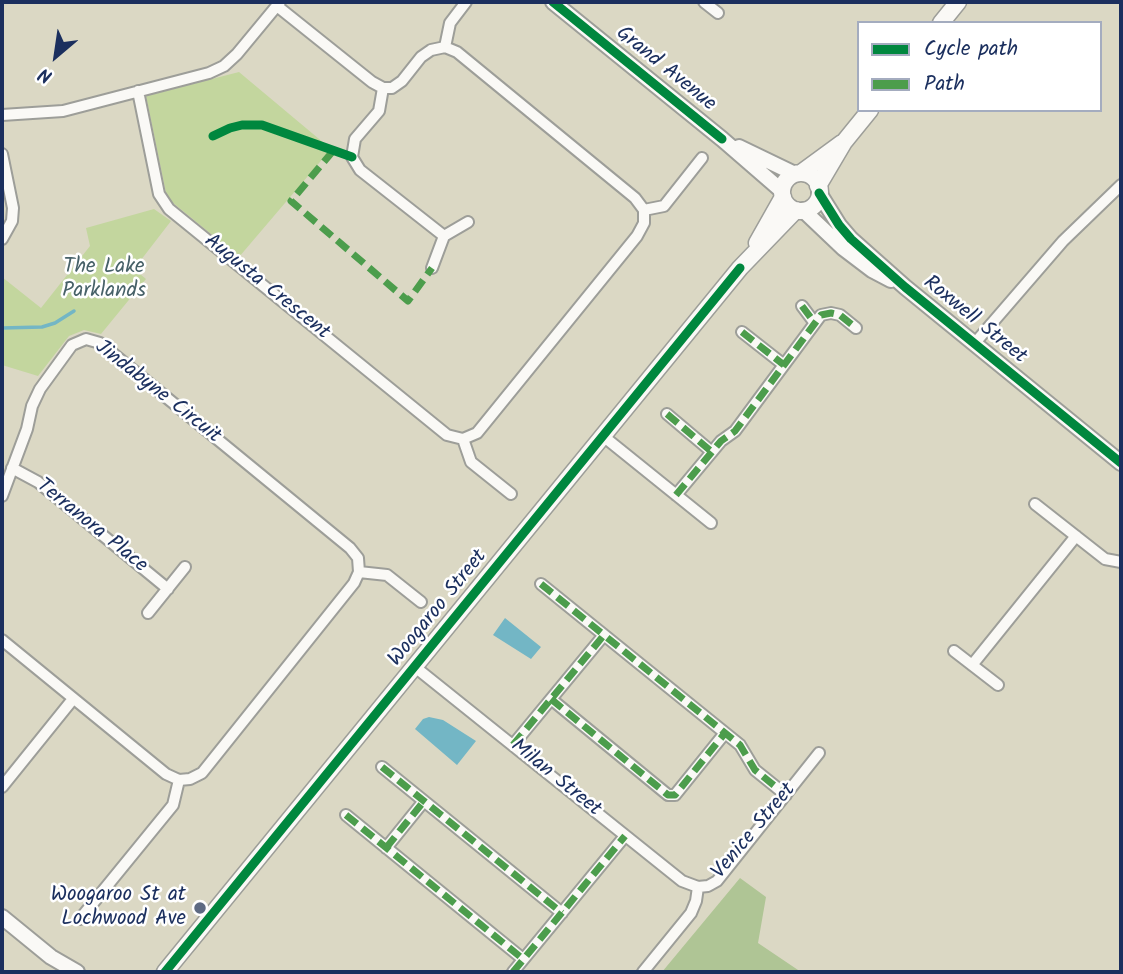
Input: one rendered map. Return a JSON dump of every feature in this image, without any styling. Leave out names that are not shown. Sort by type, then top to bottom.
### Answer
[{"type":"main road","points":[[943,21],[958,2]]},
{"type":"main road","name":"Woogaroo Street","points":[[165,972],[740,268],[800,210],[814,204],[844,142],[868,112]]},
{"type":"main road","name":"Woogaroo Street","points":[[740,268],[782,194],[786,180],[844,142]]},
{"type":"main road","points":[[798,174],[812,177],[819,190]]},
{"type":"main road","points":[[782,194],[790,207],[800,210]]},
{"type":"street","points":[[445,47],[450,23],[466,2]]},
{"type":"street","name":"Grand Avenue","points":[[553,2],[722,139],[782,194]]},
{"type":"street","points":[[704,2],[718,13]]},
{"type":"street","points":[[2,115],[63,111],[209,73],[224,66],[237,54],[279,4],[372,82],[383,88],[392,88],[402,81],[430,50],[445,47],[457,52],[635,198],[644,210],[644,223],[638,236],[477,433],[463,439],[471,462],[511,494]]},
{"type":"street","points":[[383,88],[379,111],[355,139],[352,157],[360,170],[444,236]]},
{"type":"street","name":"Augusta Crescent","points":[[138,91],[159,194],[169,209],[447,435],[463,439]]},
{"type":"street","name":"Grand Avenue","points":[[722,139],[798,174]]},
{"type":"street","points":[[2,154],[13,208],[12,221],[2,239]]},
{"type":"street","points":[[644,210],[664,206],[702,158]]},
{"type":"street","points":[[974,344],[1040,266],[1121,185]]},
{"type":"street","name":"Roxwell Street","points":[[819,190],[839,225],[851,239],[905,287],[1121,463]]},
{"type":"street","name":"Roxwell Street","points":[[800,210],[872,270],[905,287]]},
{"type":"street","points":[[432,268],[444,236],[468,222]]},
{"type":"street","points":[[802,306],[814,322]]},
{"type":"street","points":[[676,495],[712,452],[734,431],[821,315],[840,315],[856,328]]},
{"type":"street","points":[[743,332],[784,365]]},
{"type":"street","name":"Jindabyne Circuit","points":[[2,496],[40,389],[72,345],[86,339],[100,343],[350,548],[358,558],[359,572]]},
{"type":"street","points":[[667,414],[712,452]]},
{"type":"street","points":[[603,436],[711,523]]},
{"type":"street","name":"Terranora Place","points":[[12,468],[38,482],[168,589]]},
{"type":"street","points":[[1035,504],[1105,559],[1121,562]]},
{"type":"street","points":[[972,665],[1076,536]]},
{"type":"street","name":"Terranora Place","points":[[148,612],[186,567]]},
{"type":"street","points":[[2,640],[166,774],[179,780],[190,779],[202,773],[354,583],[359,572],[387,575],[421,602]]},
{"type":"street","points":[[541,584],[725,733],[740,746],[755,770],[786,795]]},
{"type":"street","points":[[513,745],[604,635]]},
{"type":"street","points":[[954,650],[998,685]]},
{"type":"street","name":"Milan Street","points":[[415,667],[682,881],[698,887]]},
{"type":"street","points":[[2,786],[73,699]]},
{"type":"street","points":[[551,699],[668,794],[675,796],[725,733]]},
{"type":"street","name":"Venice Street","points":[[643,972],[691,913],[698,887],[717,881],[819,754]]},
{"type":"street","points":[[382,767],[562,913]]},
{"type":"street","points":[[80,919],[173,805],[179,780]]},
{"type":"street","points":[[386,848],[424,801]]},
{"type":"street","points":[[345,814],[523,959]]},
{"type":"street","points":[[513,972],[625,836]]},
{"type":"street","points":[[2,917],[51,957],[77,972]]},
{"type":"street","points":[[51,957],[63,972]]},
{"type":"green space","points":[[239,72],[331,149],[239,257],[167,198],[146,96]]},
{"type":"green space","name":"The Lake Parklands","points":[[154,209],[171,221],[134,269],[146,279],[101,334],[84,330],[69,336],[38,376],[2,365],[2,277],[41,308],[90,246],[86,228]]},
{"type":"green space","points":[[740,878],[766,897],[758,943],[801,972],[662,972]]},
{"type":"water","points":[[505,618],[541,647],[531,659],[493,635]]},
{"type":"water","points":[[429,717],[443,720],[476,741],[457,765],[415,729],[423,719]]},
{"type":"waterway","points":[[2,328],[42,327],[55,323],[74,311]]},
{"type":"marked path","points":[[333,151],[291,201],[408,301],[432,268]]},
{"type":"marked path","points":[[802,306],[814,322]]},
{"type":"marked path","points":[[676,495],[721,441],[735,431],[821,315],[840,315],[856,328]]},
{"type":"marked path","points":[[742,332],[784,365]]},
{"type":"marked path","points":[[667,414],[712,452]]},
{"type":"marked path","points":[[541,584],[604,635]]},
{"type":"marked path","points":[[513,745],[604,635],[740,745],[755,770],[786,795]]},
{"type":"marked path","points":[[551,699],[668,795],[675,795],[725,733]]},
{"type":"marked path","points":[[382,767],[562,913]]},
{"type":"marked path","points":[[386,848],[424,801]]},
{"type":"marked path","points":[[346,815],[523,959]]},
{"type":"marked path","points":[[513,972],[625,836]]},
{"type":"cycle path","points":[[553,2],[722,139]]},
{"type":"cycle path","points":[[213,136],[242,125],[262,125],[352,157]]},
{"type":"cycle path","points":[[819,193],[851,239],[905,287],[1121,463]]},
{"type":"cycle path","points":[[165,972],[740,268]]},
{"type":"place","name":"Woogaroo St at Lochwood Ave","points":[[200,908]]}]
